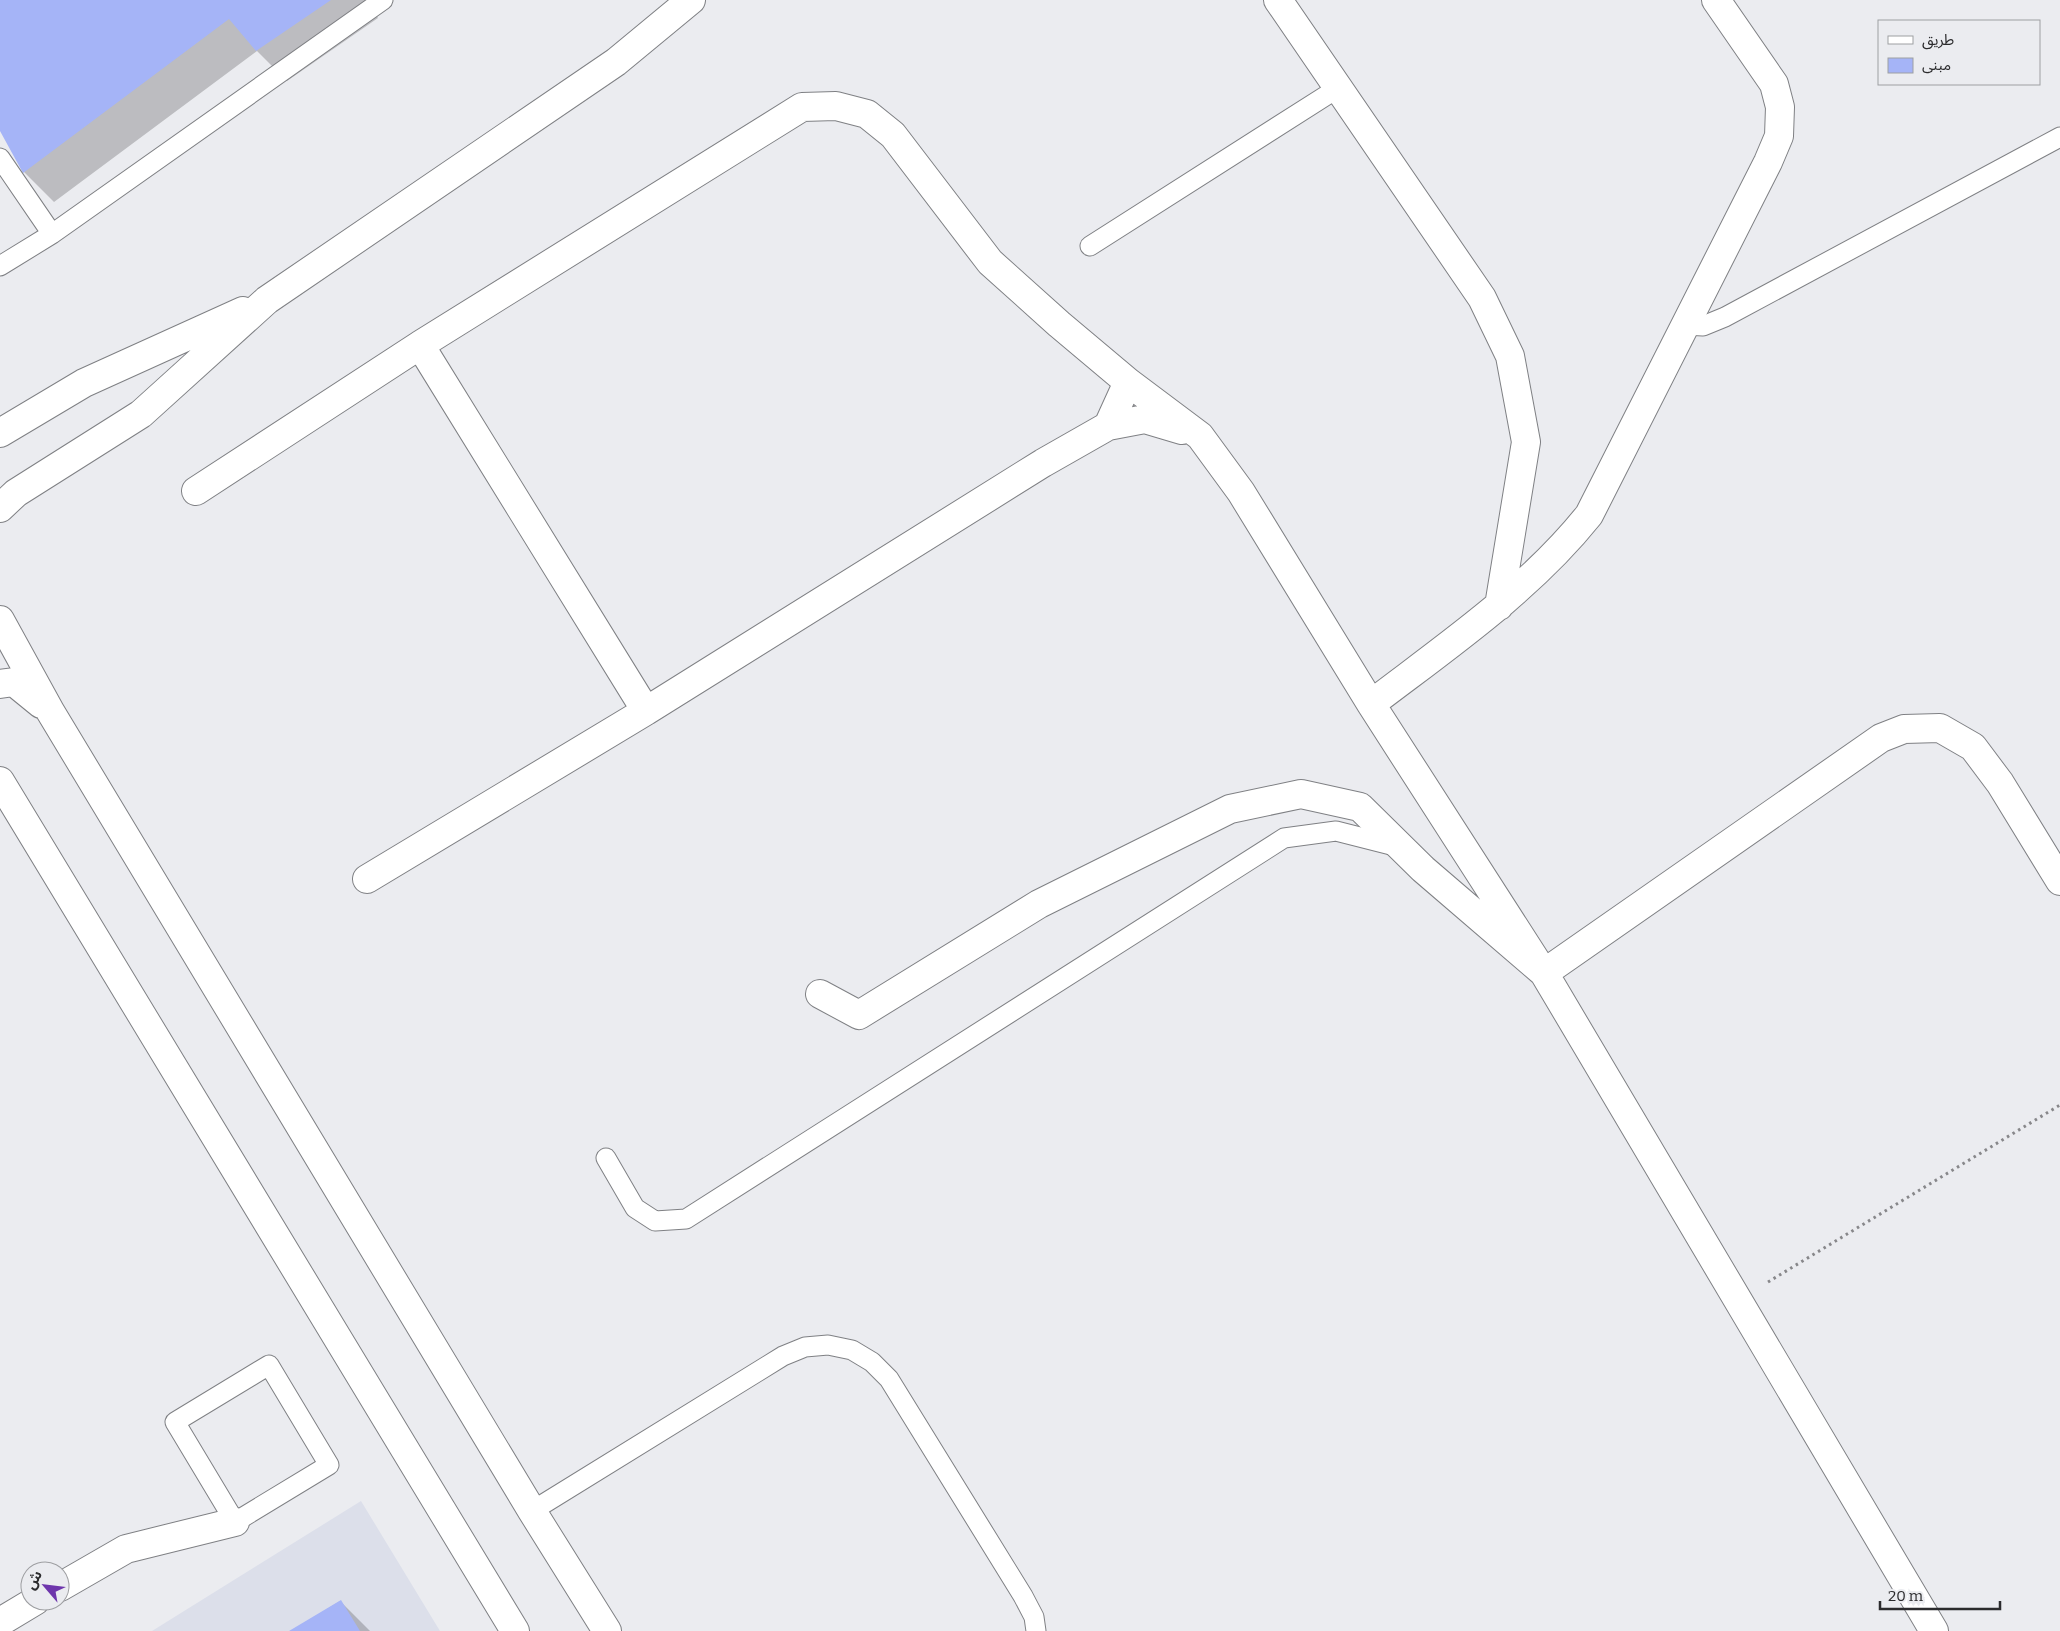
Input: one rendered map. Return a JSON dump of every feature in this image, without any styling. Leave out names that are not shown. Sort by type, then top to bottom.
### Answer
[{"type":"street","points":[[0,508],[16,493],[141,414],[267,300],[616,62],[690,0]]},
{"type":"street","points":[[1278,0],[1482,298],[1510,356],[1526,442],[1499,606]]},
{"type":"street","points":[[1371,704],[1499,606],[1569,540],[1589,515],[1768,162],[1779,136],[1780,107],[1774,84],[1716,0]]},
{"type":"street","points":[[196,491],[420,345],[802,106],[836,106],[868,114],[892,135],[990,262],[1059,324],[1128,382],[1200,436],[1241,492],[1371,704],[1544,973],[1934,1631]]},
{"type":"street","points":[[0,433],[84,383],[267,300]]},
{"type":"street","points":[[420,345],[646,711]]},
{"type":"street","points":[[1108,426],[1128,382]]},
{"type":"street","points":[[367,879],[646,711],[1043,462],[1108,426],[1145,419],[1200,436]]},
{"type":"street","points":[[0,620],[50,711],[532,1511],[607,1631]]},
{"type":"street","points":[[0,684],[14,682],[50,711]]},
{"type":"street","points":[[1544,973],[1880,738],[1904,728],[1940,728],[1973,747],[2000,783],[2060,881]]},
{"type":"street","points":[[0,781],[515,1631]]},
{"type":"street","points":[[820,994],[859,1015],[1040,904],[1230,809],[1301,794],[1360,807],[1423,869],[1544,973]]},
{"type":"street","points":[[70,1581],[126,1549],[234,1522]]},
{"type":"street","points":[[0,1622],[20,1610]]},
{"type":"lane","points":[[0,266],[52,234],[383,0]]},
{"type":"lane","points":[[1090,246],[1338,88]]},
{"type":"lane","points":[[1685,325],[1703,326],[1725,318],[2060,137]]},
{"type":"lane","points":[[0,158],[52,234]]},
{"type":"lane","points":[[606,1158],[635,1208],[655,1221],[686,1219],[1284,838],[1336,831],[1403,848]]},
{"type":"lane","points":[[532,1511],[783,1356],[805,1347],[828,1345],[852,1350],[872,1362],[889,1379],[1023,1596],[1034,1617],[1036,1631]]},
{"type":"lane","points":[[269,1365],[329,1465],[234,1522],[175,1422],[269,1365]]},
{"type":"path","points":[[1738,1300],[2060,1105]]},
{"type":"shaded area","points":[[361,1501],[440,1631],[152,1631]]},
{"type":"building","points":[[0,0],[331,0],[256,51],[229,19],[23,173],[0,131]]},
{"type":"building","points":[[341,1600],[360,1631],[289,1631]]}]
